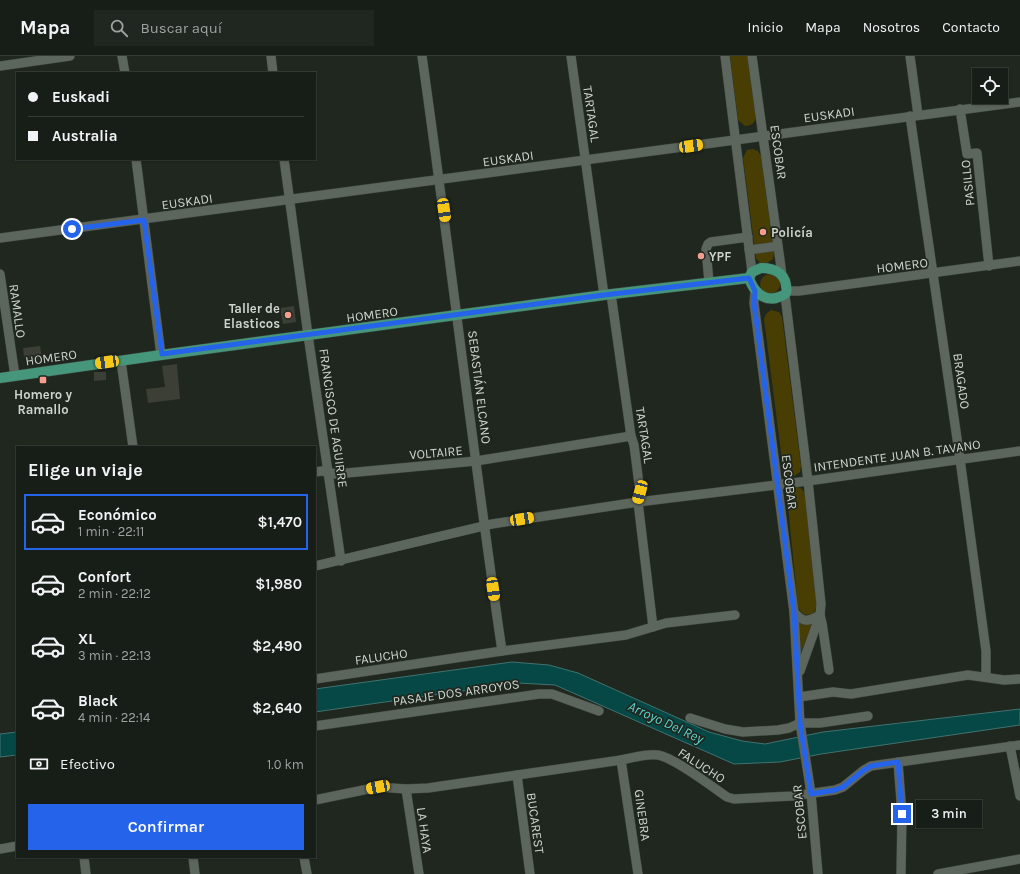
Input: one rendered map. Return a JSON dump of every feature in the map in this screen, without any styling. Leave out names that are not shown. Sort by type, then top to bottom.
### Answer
[{"type":"main road","points":[[761,268],[768,268],[775,270],[782,275],[786,282],[786,293],[778,297],[768,298],[755,291],[750,275],[761,268]]},
{"type":"main road","name":"HOMERO","points":[[0,378],[162,354],[710,282],[750,275]]},
{"type":"street","points":[[0,66],[70,56]]},
{"type":"street","points":[[122,56],[125,72]]},
{"type":"street","points":[[271,56],[273,72]]},
{"type":"street","name":"SEBASTIÁN ELCANO","points":[[422,56],[440,180],[484,526],[502,651]]},
{"type":"street","name":"TARTAGAL","points":[[571,56],[586,161],[631,436],[634,445],[640,492],[638,502],[654,627]]},
{"type":"street","points":[[725,56],[750,250],[750,275]]},
{"type":"street","name":"ESCOBAR","points":[[752,56],[782,275]]},
{"type":"street","name":"BRAGADO","points":[[910,56],[914,115],[933,274],[986,651],[986,677]]},
{"type":"street","name":"EUSKADI","points":[[0,238],[1020,102]]},
{"type":"street","name":"PASILLO","points":[[960,109],[967,154],[977,153],[989,266]]},
{"type":"street","points":[[136,160],[162,354]]},
{"type":"street","name":"FRANCISCO DE AGUIRRE","points":[[284,160],[341,561]]},
{"type":"street","points":[[710,282],[706,249],[708,244],[711,242],[748,237]]},
{"type":"street","points":[[750,250],[778,246]]},
{"type":"street","name":"HOMERO","points":[[786,293],[1020,261]]},
{"type":"street","name":"RAMALLO","points":[[0,274],[14,376]]},
{"type":"street","name":"ESCOBAR","points":[[755,291],[754,304],[794,612],[801,725],[811,794],[818,874]]},
{"type":"street","name":"ESCOBAR","points":[[786,293],[821,604],[820,614],[799,676]]},
{"type":"street","points":[[121,361],[133,446]]},
{"type":"street","name":"VOLTAIRE","points":[[316,472],[322,471],[336,474],[476,461],[631,436]]},
{"type":"street","name":"INTENDENTE JUAN B. TAVANO","points":[[316,566],[492,524],[638,502],[808,481],[1020,451]]},
{"type":"street","points":[[794,612],[803,620],[811,620],[820,614]]},
{"type":"street","name":"ESCOBAR","points":[[820,614],[829,670]]},
{"type":"street","name":"FALUCHO","points":[[316,679],[502,651],[626,635],[666,623],[735,615]]},
{"type":"street","points":[[800,697],[833,692],[851,694],[968,675],[1004,680],[1020,679]]},
{"type":"street","name":"PASAJE DOS ARROYOS","points":[[316,726],[539,694],[552,694],[599,711]]},
{"type":"street","points":[[690,718],[726,729],[743,732],[778,730],[801,725],[868,716]]},
{"type":"street","name":"FALUCHO","points":[[316,800],[378,787],[406,789],[428,788],[621,760],[649,754],[659,755],[671,759],[727,797],[734,799],[785,797],[835,790],[843,787],[871,766],[1020,745]]},
{"type":"street","points":[[1010,746],[1020,796]]},
{"type":"street","name":"GINEBRA","points":[[621,760],[638,874]]},
{"type":"street","points":[[898,762],[902,814],[901,874]]},
{"type":"street","name":"BUCAREST","points":[[517,775],[530,874]]},
{"type":"street","name":"LA HAYA","points":[[406,789],[419,874]]},
{"type":"street","points":[[0,849],[16,846]]},
{"type":"street","points":[[84,858],[86,874]]},
{"type":"street","points":[[193,858],[195,874]]},
{"type":"street","points":[[304,858],[307,874]]},
{"type":"street","points":[[938,874],[1020,859]]},
{"type":"shaded area","points":[[730,56],[748,56],[756,115],[754,122],[750,125],[745,126],[738,120]]},
{"type":"shaded area","points":[[753,149],[758,151],[761,156],[774,253],[773,259],[766,264],[760,263],[756,258],[743,158],[747,150]]},
{"type":"shaded area","points":[[770,274],[777,277],[780,284],[777,291],[770,294],[763,291],[760,284],[763,277]]},
{"type":"shaded area","points":[[771,310],[779,312],[782,317],[801,466],[800,472],[793,477],[786,474],[783,468],[764,319],[766,314]]},
{"type":"shaded area","points":[[796,486],[802,489],[805,494],[817,604],[814,613],[809,615],[802,613],[798,606],[787,496],[790,489]]},
{"type":"shaded area","points":[[797,619],[813,622],[802,650],[800,662]]},
{"type":"water","name":"Arroyo Del Rey","points":[[512,662],[549,665],[578,673],[709,732],[742,741],[765,744],[823,732],[1020,709],[1020,725],[821,754],[780,762],[734,764],[555,685],[518,683],[316,712],[316,689]]},
{"type":"water","points":[[16,732],[16,755],[0,757],[0,734]]},
{"type":"building","name":"Taller de Elasticos","points":[[294,306],[296,322],[283,324],[280,308]]},
{"type":"building","points":[[40,346],[42,359],[26,360],[24,357],[23,348]]},
{"type":"building","points":[[177,364],[180,399],[148,403],[146,389],[165,387],[162,366]]},
{"type":"building","points":[[94,372],[106,372],[106,380],[94,381]]},
{"type":"place","name":"Policía","points":[[763,232]]},
{"type":"place","name":"YPF","points":[[701,256]]},
{"type":"place","name":"Taller de Elasticos","points":[[288,315]]},
{"type":"place","name":"Homero y Ramallo","points":[[43,380]]},
{"type":"route","points":[[72,229],[144,220],[162,354],[604,295],[749,278],[755,291],[754,304],[794,612],[799,676],[800,723],[802,727],[811,794],[835,790],[843,787],[871,766],[898,762],[902,814]]}]
